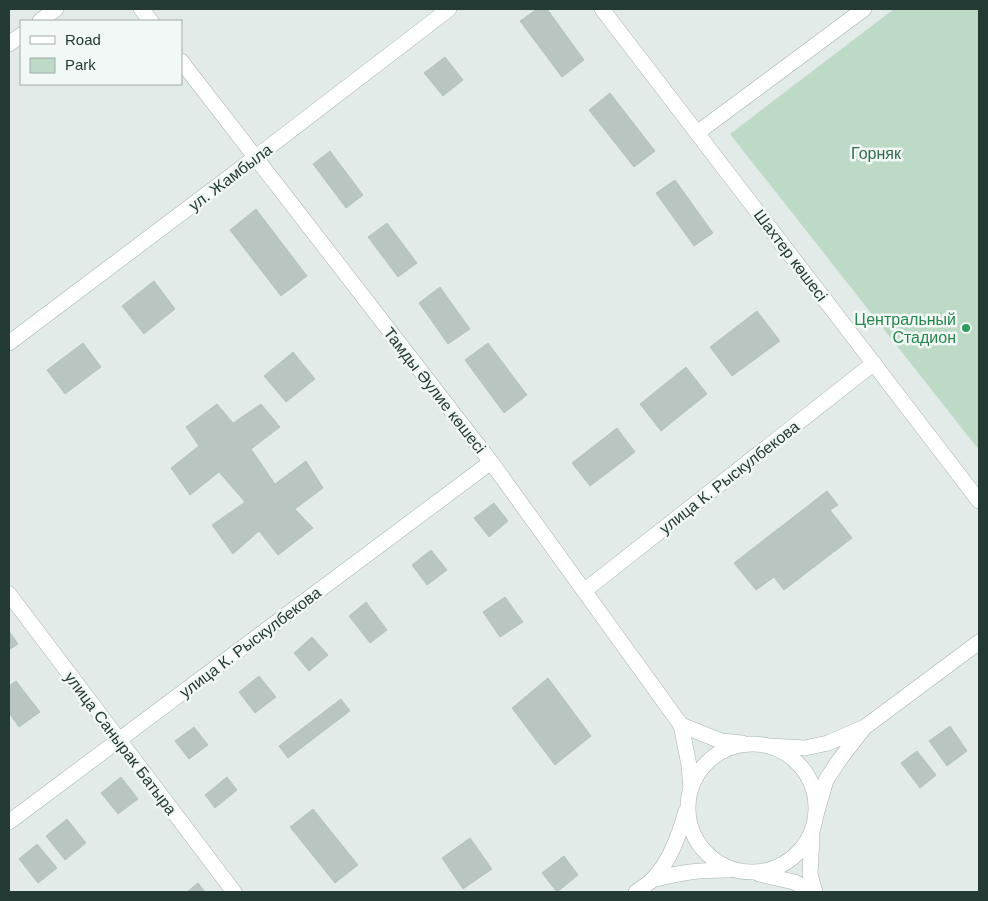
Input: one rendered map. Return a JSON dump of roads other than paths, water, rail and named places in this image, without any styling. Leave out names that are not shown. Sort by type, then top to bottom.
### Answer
[{"type":"street","points":[[41,20],[56,9]]},
{"type":"street","points":[[141,9],[150,20]]},
{"type":"street","name":"ул. Жамбыла","points":[[9,342],[256,157],[448,9]]},
{"type":"street","name":"Шахтер көшесі","points":[[602,9],[979,501]]},
{"type":"street","points":[[697,133],[864,9]]},
{"type":"street","points":[[9,44],[20,36]]},
{"type":"street","name":"Тамды Әулие көшесі","points":[[182,62],[491,462],[681,725]]},
{"type":"street","name":"улица К. Рыскулбекова","points":[[584,591],[874,363]]},
{"type":"street","name":"улица К. Рыскулбекова","points":[[9,822],[491,462]]},
{"type":"street","name":"улица Санырак Батыра","points":[[9,594],[234,892]]},
{"type":"street","points":[[681,725],[721,741],[805,748],[828,743],[865,727],[979,642]]},
{"type":"street","points":[[681,725],[689,765],[691,789]]},
{"type":"street","points":[[814,892],[810,874],[812,832],[826,780],[865,727]]},
{"type":"street","points":[[636,892],[652,880],[668,858],[678,836],[691,789],[700,770],[715,756],[734,746],[754,744]]},
{"type":"street","points":[[770,746],[790,756],[805,772],[815,793],[816,815]]},
{"type":"street","points":[[688,804],[690,826],[700,846],[716,861],[735,870]]},
{"type":"street","points":[[753,873],[772,870],[789,861],[803,848],[812,832]]},
{"type":"street","points":[[652,880],[680,872],[735,870],[794,882],[814,892]]},
{"type":"place","name":"Центральный Стадион","points":[[966,328]]},
{"type":"park label","name":"Горняк","points":[[876,153]]}]
